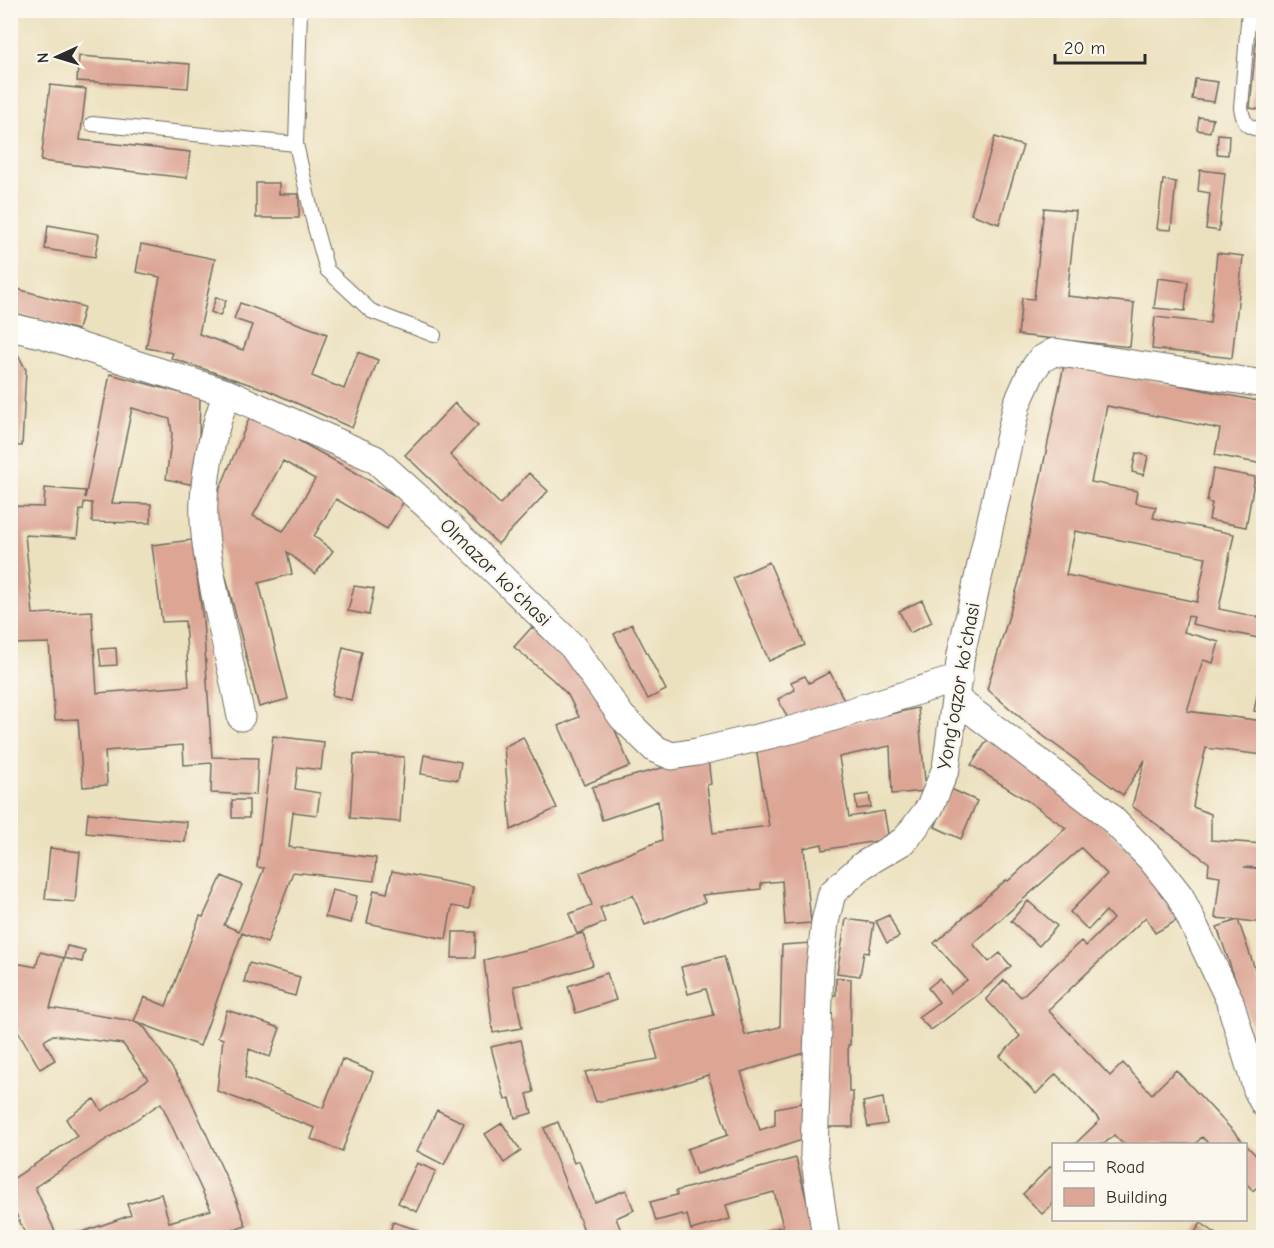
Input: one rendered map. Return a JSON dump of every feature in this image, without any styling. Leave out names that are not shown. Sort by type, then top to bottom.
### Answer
[{"type":"street","name":"Olmazor koʻchasi","points":[[10,327],[41,334],[227,393],[375,459],[442,520],[573,647],[622,717],[656,748],[672,756],[698,752],[957,689]]},
{"type":"street","name":"Yongʻoqzor koʻchasi","points":[[826,1238],[814,1154],[820,966],[825,922],[832,893],[864,865],[905,840],[930,807],[946,768],[961,654],[1017,404],[1031,373],[1040,360],[1054,352],[1263,384]]},
{"type":"street","points":[[227,393],[216,421],[207,465],[204,502],[212,581],[241,717]]},
{"type":"street","points":[[957,689],[1106,812],[1150,859],[1180,896],[1229,999],[1263,1104]]},
{"type":"lane","points":[[300,10],[296,144],[327,270],[370,311],[434,335]]},
{"type":"lane","points":[[1249,10],[1241,108],[1246,124],[1251,128],[1263,130]]},
{"type":"lane","points":[[92,124],[296,144]]},
{"type":"building","points":[[1259,10],[1263,10],[1263,110],[1250,108]]},
{"type":"building","points":[[79,56],[190,64],[188,88],[77,81]]},
{"type":"building","points":[[1195,79],[1218,82],[1214,102],[1192,99]]},
{"type":"building","points":[[50,85],[86,89],[80,140],[190,152],[187,178],[41,161]]},
{"type":"building","points":[[1199,117],[1213,119],[1210,132],[1197,130]]},
{"type":"building","points":[[1218,134],[1229,135],[1228,155],[1217,154]]},
{"type":"building","points":[[995,137],[1023,146],[999,224],[971,214]]},
{"type":"building","points":[[1200,170],[1225,173],[1219,231],[1206,229],[1210,193],[1198,191]]},
{"type":"building","points":[[1163,180],[1176,182],[1171,230],[1157,229]]},
{"type":"building","points":[[256,183],[279,183],[279,194],[299,194],[299,218],[256,218]]},
{"type":"building","points":[[1044,208],[1076,211],[1067,296],[1134,303],[1130,347],[1018,335],[1022,298],[1034,299]]},
{"type":"building","points":[[48,225],[99,234],[95,257],[45,249]]},
{"type":"building","points":[[141,244],[215,259],[199,334],[243,350],[252,325],[234,319],[240,303],[327,334],[312,376],[344,389],[358,352],[378,360],[352,428],[267,390],[171,358],[173,353],[146,348],[160,277],[136,272]]},
{"type":"building","points":[[1217,253],[1243,256],[1232,358],[1152,349],[1155,317],[1210,323]]},
{"type":"building","points":[[1158,278],[1188,282],[1185,311],[1154,308]]},
{"type":"building","points":[[10,287],[84,307],[78,330],[10,312]]},
{"type":"building","points":[[216,297],[226,301],[220,316],[211,312]]},
{"type":"building","points":[[10,339],[26,370],[22,446],[10,445]]},
{"type":"building","points":[[1064,365],[1263,402],[1261,451],[1263,452],[1263,464],[1215,455],[1220,429],[1107,406],[1091,482],[1137,491],[1135,503],[1156,507],[1153,518],[1234,534],[1219,609],[1263,618],[1263,639],[1192,624],[1194,617],[1188,616],[1184,632],[1219,642],[1213,663],[1203,660],[1187,711],[1263,721],[1263,755],[1206,748],[1193,807],[1211,814],[1211,840],[1263,844],[1263,868],[1244,867],[1263,869],[1263,923],[1215,918],[1220,876],[1208,874],[1209,863],[1132,806],[1145,760],[1123,795],[1034,729],[987,689],[1019,582]],"holes":[[[1075,531],[1206,557],[1197,602],[1066,575]]]},
{"type":"building","points":[[110,374],[200,398],[199,439],[194,485],[166,479],[172,434],[170,419],[132,408],[112,503],[151,504],[151,523],[92,522],[92,503],[84,502],[83,510],[80,510],[77,538],[25,535],[33,614],[92,611],[97,693],[189,686],[185,621],[162,622],[152,545],[192,540],[203,620],[212,757],[258,758],[256,795],[211,793],[212,763],[184,765],[183,745],[105,751],[107,785],[83,787],[78,719],[55,720],[49,643],[10,644],[10,506],[44,507],[45,488],[85,491],[85,498]]},
{"type":"building","points":[[455,403],[478,425],[450,455],[500,504],[529,473],[548,491],[498,544],[405,455]]},
{"type":"building","points":[[251,414],[404,501],[387,529],[336,499],[314,536],[333,551],[315,574],[287,552],[292,574],[259,583],[288,699],[259,707],[223,565],[214,503]],"holes":[[[283,461],[315,479],[283,531],[253,516]]]},
{"type":"building","points":[[1136,453],[1148,456],[1144,475],[1132,472]]},
{"type":"building","points":[[1213,469],[1255,477],[1246,527],[1209,520],[1212,503],[1207,502]]},
{"type":"building","points":[[769,562],[805,645],[769,661],[733,578]]},
{"type":"building","points":[[354,586],[374,589],[369,615],[348,611]]},
{"type":"building","points":[[922,600],[932,622],[910,633],[899,611]]},
{"type":"building","points":[[632,624],[666,690],[648,699],[614,634]]},
{"type":"building","points":[[532,627],[569,659],[605,706],[630,766],[584,785],[559,726],[579,717],[568,695],[514,647]]},
{"type":"building","points":[[343,647],[362,652],[351,700],[332,695]]},
{"type":"building","points":[[116,648],[117,665],[101,666],[99,649]]},
{"type":"building","points":[[1263,670],[1263,713],[1254,711]]},
{"type":"building","points":[[830,672],[844,700],[792,726],[778,699],[795,690],[791,682],[805,676],[809,683]]},
{"type":"building","points":[[918,708],[926,791],[892,794],[890,746],[839,757],[849,817],[884,811],[889,839],[823,850],[822,844],[804,848],[811,923],[785,925],[782,881],[761,883],[761,889],[702,895],[705,902],[645,925],[633,895],[600,908],[605,922],[577,934],[569,914],[592,905],[580,873],[662,840],[658,801],[602,820],[592,787],[680,763],[708,759],[711,784],[707,785],[713,833],[769,826],[755,742]]},
{"type":"building","points":[[273,736],[324,742],[321,770],[298,767],[295,789],[320,793],[317,815],[293,812],[289,847],[376,858],[374,881],[293,872],[267,943],[242,933],[200,1046],[134,1021],[144,997],[166,1006],[200,916],[203,917],[222,876],[242,885],[224,925],[239,931],[264,868],[257,867]]},
{"type":"building","points":[[523,737],[557,808],[511,830],[504,747]]},
{"type":"building","points":[[988,739],[1046,776],[1149,868],[1181,918],[1155,933],[1146,917],[1048,1010],[1110,1076],[1123,1063],[1152,1094],[1176,1070],[1244,1143],[1208,1143],[1202,1137],[1196,1143],[1122,1143],[1114,1135],[1105,1143],[1076,1143],[1100,1120],[1056,1074],[1036,1094],[1000,1056],[1020,1036],[986,999],[1004,980],[1021,997],[1081,941],[1086,946],[1113,919],[1106,911],[1088,930],[1070,912],[1107,874],[1081,848],[973,944],[989,962],[1000,953],[1011,966],[979,994],[931,1030],[918,1017],[939,1002],[928,988],[939,979],[950,993],[967,980],[934,943],[1006,880],[1008,881],[1066,828],[971,765]]},
{"type":"building","points":[[354,754],[404,757],[400,822],[350,818]]},
{"type":"building","points":[[424,755],[461,762],[458,780],[421,774]]},
{"type":"building","points":[[951,789],[977,801],[961,839],[935,827]]},
{"type":"building","points":[[869,794],[871,807],[857,809],[855,796]]},
{"type":"building","points":[[232,800],[249,800],[249,818],[232,818]]},
{"type":"building","points":[[88,813],[187,822],[185,842],[86,833]]},
{"type":"building","points":[[50,848],[80,852],[75,902],[45,899]]},
{"type":"building","points":[[392,871],[473,887],[469,909],[452,906],[446,939],[367,923],[374,890],[387,893]]},
{"type":"building","points":[[332,890],[357,896],[351,923],[325,917]]},
{"type":"building","points":[[1028,901],[1057,926],[1039,946],[1011,921]]},
{"type":"building","points":[[889,915],[899,937],[887,943],[876,921]]},
{"type":"building","points":[[846,919],[874,923],[869,953],[864,952],[860,976],[837,973]]},
{"type":"building","points":[[1238,920],[1263,992],[1263,1060],[1217,927]]},
{"type":"building","points":[[453,932],[476,932],[475,958],[452,958]]},
{"type":"building","points":[[583,933],[593,965],[547,980],[514,986],[522,1028],[493,1033],[484,960]]},
{"type":"building","points":[[812,943],[808,1052],[741,1072],[760,1130],[775,1125],[775,1108],[807,1102],[808,1138],[696,1174],[687,1149],[728,1135],[708,1075],[667,1088],[596,1102],[585,1072],[658,1059],[650,1031],[714,1015],[706,989],[688,994],[681,967],[724,956],[745,1035],[780,1027],[782,945]]},
{"type":"building","points":[[67,946],[85,950],[82,962],[64,958]]},
{"type":"building","points":[[40,952],[64,958],[50,1008],[134,1021],[145,1028],[185,1087],[246,1226],[207,1238],[65,1238],[131,1215],[127,1204],[161,1194],[169,1222],[211,1210],[161,1103],[35,1187],[58,1238],[27,1238],[10,1200],[10,1181],[77,1136],[66,1119],[94,1099],[102,1111],[148,1079],[123,1044],[53,1035],[44,1041],[55,1060],[40,1069],[10,1017],[10,962],[36,967]]},
{"type":"building","points":[[249,963],[300,977],[295,996],[244,982]]},
{"type":"building","points":[[607,973],[616,1000],[576,1013],[568,986]]},
{"type":"building","points":[[836,978],[851,979],[850,1045],[848,1045],[849,1092],[853,1092],[853,1127],[828,1127],[828,1015],[832,1015],[832,995],[836,995]]},
{"type":"building","points":[[227,1010],[280,1028],[270,1057],[249,1049],[245,1078],[323,1108],[342,1059],[373,1072],[342,1151],[311,1139],[315,1128],[217,1091],[223,1039],[218,1037]]},
{"type":"building","points":[[521,1040],[534,1092],[527,1094],[532,1113],[515,1118],[510,1098],[505,1100],[491,1047]]},
{"type":"building","points":[[883,1098],[887,1124],[868,1127],[863,1102]]},
{"type":"building","points":[[437,1110],[464,1123],[444,1165],[417,1151]]},
{"type":"building","points":[[558,1122],[574,1163],[579,1161],[595,1202],[626,1190],[634,1210],[616,1218],[624,1238],[587,1238],[544,1128]]},
{"type":"building","points":[[502,1123],[521,1151],[504,1163],[485,1134]]},
{"type":"building","points":[[1247,1146],[1263,1163],[1263,1181],[1253,1191],[1247,1184]]},
{"type":"building","points":[[796,1158],[816,1238],[764,1238],[763,1232],[783,1226],[774,1192],[726,1205],[730,1219],[691,1230],[687,1215],[682,1214],[656,1221],[650,1202],[677,1195],[676,1191]]},
{"type":"building","points":[[417,1163],[436,1171],[417,1212],[398,1203]]},
{"type":"building","points":[[1052,1165],[1052,1205],[1042,1214],[1023,1194]]},
{"type":"building","points":[[393,1222],[418,1230],[415,1238],[388,1238]]},
{"type":"building","points":[[1201,1223],[1214,1232],[1223,1238],[1191,1238]]}]
